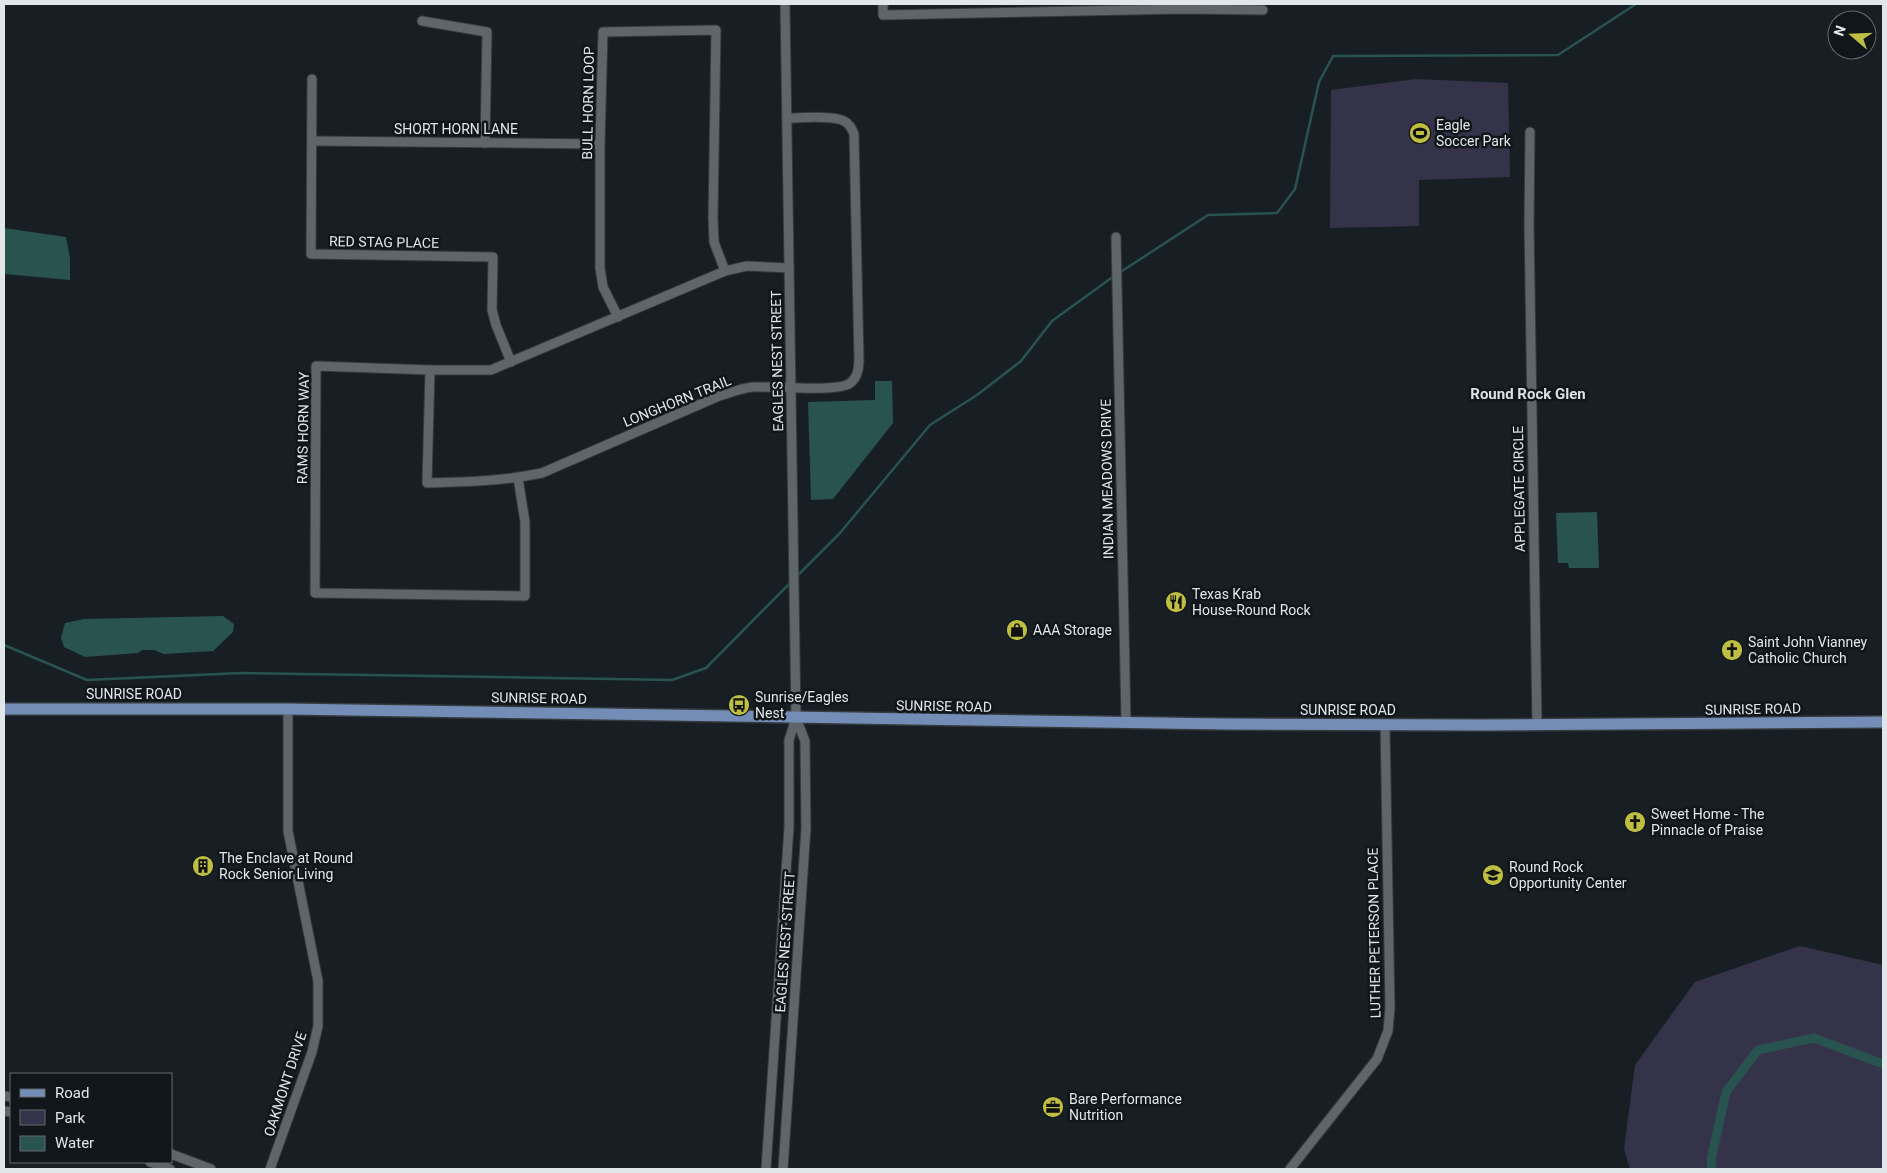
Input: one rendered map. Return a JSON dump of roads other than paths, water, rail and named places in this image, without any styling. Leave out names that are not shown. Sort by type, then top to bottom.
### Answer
[{"type":"main road","name":"SUNRISE ROAD","points":[[4,709],[288,709],[997,722],[1225,724],[1537,725],[1883,722]]},
{"type":"street","name":"EAGLES NEST STREET","points":[[766,1169],[789,827],[789,740],[796,718],[785,4]]},
{"type":"street","points":[[883,4],[883,15],[1182,6],[1263,10]]},
{"type":"street","points":[[422,21],[486,32],[484,143]]},
{"type":"street","name":"BULL HORN LOOP","points":[[618,317],[603,287],[600,268],[600,144],[603,32],[716,30],[713,218],[714,242],[725,272]]},
{"type":"street","name":"RED STAG PLACE","points":[[312,79],[311,254],[493,257],[492,310],[511,362]]},
{"type":"street","name":"LONGHORN TRAIL","points":[[430,370],[427,483],[482,482],[542,473],[719,396],[751,387],[837,387],[845,385],[855,378],[859,360],[854,134],[850,126],[844,121],[834,118],[787,118]]},
{"type":"street","name":"APPLEGATE CIRCLE","points":[[1530,132],[1529,226],[1537,725]]},
{"type":"street","name":"SHORT HORN LANE","points":[[312,141],[600,144]]},
{"type":"street","name":"INDIAN MEADOWS DRIVE","points":[[1116,237],[1126,722]]},
{"type":"street","name":"RAMS HORN WAY","points":[[518,478],[525,522],[525,596],[315,593],[316,366],[491,370],[725,272],[747,266],[789,268]]},
{"type":"street","name":"OAKMONT DRIVE","points":[[270,1169],[312,1052],[318,1026],[318,981],[288,831],[288,709]]},
{"type":"street","name":"EAGLES NEST STREET","points":[[783,1169],[806,828],[805,741],[796,718]]},
{"type":"street","name":"LUTHER PETERSON PLACE","points":[[1290,1169],[1369,1072],[1381,1052],[1388,1031],[1390,1008],[1385,725]]},
{"type":"street","points":[[172,1154],[211,1169]]},
{"type":"street","points":[[153,1163],[170,1169]]},
{"type":"water","points":[[4,228],[66,237],[70,258],[70,280],[4,274]]},
{"type":"water","points":[[875,381],[892,381],[893,423],[833,499],[811,500],[808,402],[875,400]]},
{"type":"water","points":[[1597,512],[1599,568],[1569,568],[1568,563],[1558,563],[1556,513]]},
{"type":"water","points":[[223,616],[234,624],[233,632],[213,651],[164,654],[154,650],[142,650],[138,653],[85,657],[64,647],[61,638],[65,623],[84,619]]},
{"type":"waterway","points":[[1119,273],[1208,215],[1277,213],[1295,189],[1319,82],[1333,56],[1558,55],[1636,4]]},
{"type":"waterway","points":[[796,577],[840,533],[930,425],[977,395],[1021,361],[1052,321],[1114,276]]},
{"type":"waterway","points":[[4,645],[87,680],[241,673],[672,680],[706,668],[790,583]]},
{"type":"waterway","points":[[1712,1169],[1711,1160],[1726,1092],[1758,1050],[1814,1038],[1883,1064]]},
{"type":"place","name":"Eagle Soccer Park","points":[[1420,133]]},
{"type":"place","name":"Texas Krab House-Round Rock","points":[[1176,602]]},
{"type":"place","name":"AAA Storage","points":[[1017,630]]},
{"type":"place","name":"Saint John Vianney Catholic Church","points":[[1732,650]]},
{"type":"place","name":"Sunrise/Eagles Nest","points":[[739,705]]},
{"type":"place","name":"Sweet Home - The Pinnacle of Praise","points":[[1635,822]]},
{"type":"place","name":"The Enclave at Round Rock Senior Living","points":[[203,866]]},
{"type":"place","name":"Round Rock Opportunity Center","points":[[1493,875]]},
{"type":"place","name":"Bare Performance Nutrition","points":[[1053,1107]]},
{"type":"district","name":"Round Rock Glen","points":[[1528,394]]}]
